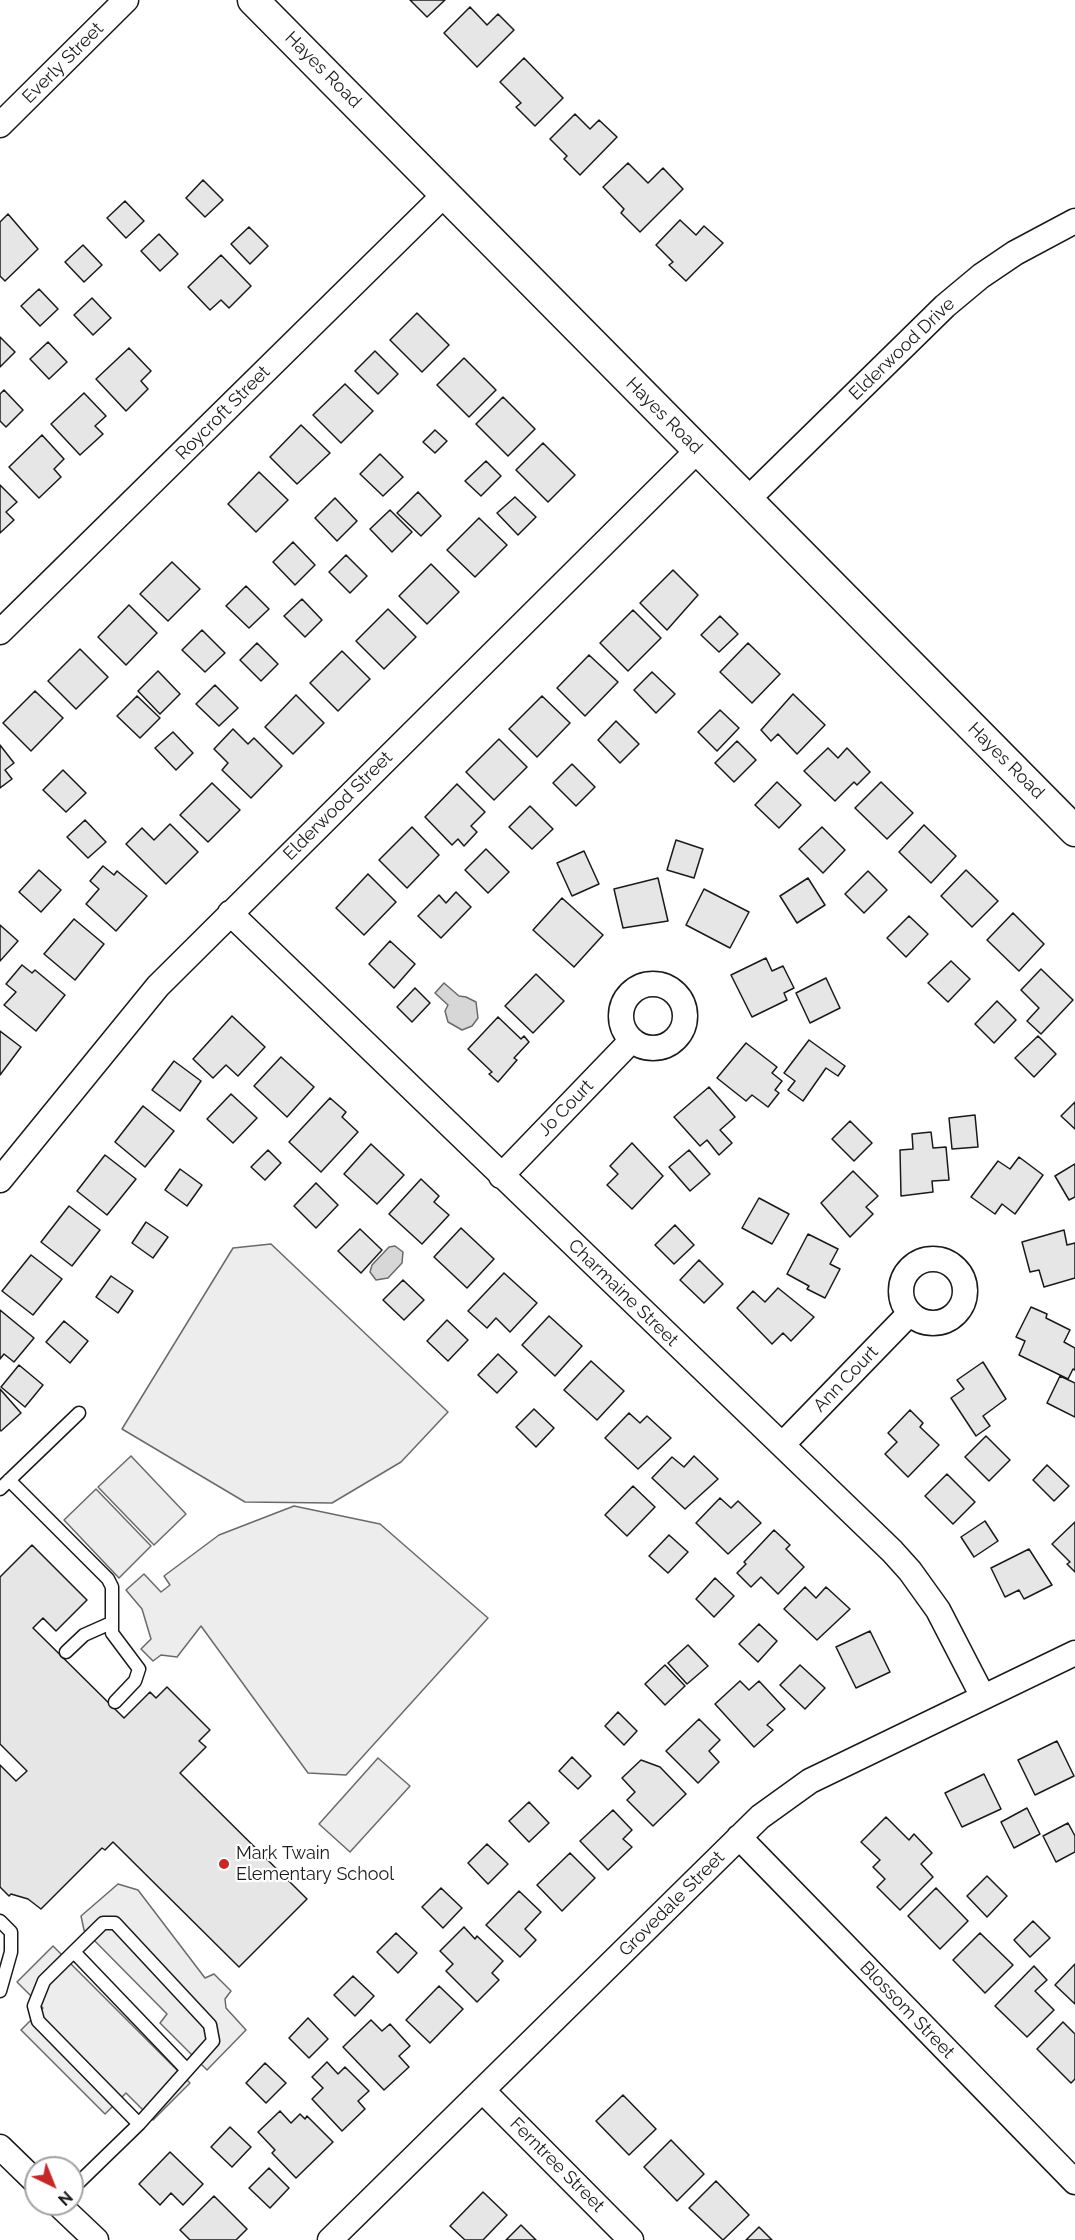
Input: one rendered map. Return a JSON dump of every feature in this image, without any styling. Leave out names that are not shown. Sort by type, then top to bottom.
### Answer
[{"type":"street","name":"Everly Street","points":[[0,125],[126,0]]},
{"type":"street","name":"Hayes Road","points":[[253,0],[1075,831]]},
{"type":"street","name":"Roycroft Street","points":[[0,633],[446,194]]},
{"type":"street","name":"Elderwood Drive","points":[[747,500],[945,306],[981,276],[1015,253],[1075,221]]},
{"type":"street","name":"Elderwood Street","points":[[0,1180],[158,986],[698,450]]},
{"type":"street","name":"Charmaine Street","points":[[230,913],[910,1571],[942,1618],[983,1697]]},
{"type":"street","name":"Jo Court","points":[[501,1176],[632,1040]]},
{"type":"street","name":"Ann Court","points":[[782,1445],[910,1313]]},
{"type":"street","name":"Grovedale Street","points":[[330,2240],[760,1817],[810,1781],[1075,1653]]},
{"type":"street","name":"Blossom Street","points":[[738,1838],[1075,2181]]},
{"type":"street","name":"Ferntree Street","points":[[483,2091],[631,2240]]},
{"type":"street","points":[[0,2147],[24,2170]]},
{"type":"street","points":[[71,2216],[96,2240]]},
{"type":"lane","points":[[79,1413],[4,1485],[108,1579],[112,1587],[112,1633],[139,1669],[135,1681],[115,1702]]},
{"type":"lane","points":[[66,1652],[84,1635],[111,1623]]},
{"type":"lane","points":[[0,1921],[11,1932],[11,1952],[1,1987]]},
{"type":"lane","points":[[84,2177],[139,2124],[213,2042],[210,2025],[115,1923],[103,1923],[44,1981],[34,2006],[38,2021],[139,2124]]},
{"type":"lane","points":[[74,1952],[187,2070]]},
{"type":"shaded area","points":[[444,983],[459,996],[476,1002],[478,1018],[472,1026],[462,1030],[448,1022],[445,1011],[448,1005],[435,993]]},
{"type":"shaded area","points":[[271,1244],[448,1412],[401,1462],[332,1503],[245,1502],[122,1429],[233,1248]]},
{"type":"shaded area","points":[[395,1246],[403,1252],[402,1263],[388,1278],[376,1280],[370,1272],[372,1265],[389,1247]]},
{"type":"shaded area","points":[[131,1456],[186,1514],[154,1545],[98,1487]]},
{"type":"shaded area","points":[[96,1489],[151,1546],[119,1578],[64,1520]]},
{"type":"shaded area","points":[[294,1506],[380,1524],[488,1618],[346,1775],[308,1773],[201,1626],[177,1657],[161,1655],[153,1661],[141,1649],[151,1639],[142,1609],[126,1590],[144,1574],[161,1592],[170,1585],[164,1576],[219,1535]]},
{"type":"shaded area","points":[[378,1758],[410,1786],[350,1852],[319,1824]]},
{"type":"shaded area","points":[[118,1884],[138,1890],[205,1978],[214,1974],[231,1991],[225,1999],[226,2008],[246,2030],[207,2070],[160,2023],[167,2014],[84,1930],[81,1916]]},
{"type":"shaded area","points":[[53,1946],[190,2083],[153,2120],[126,2093],[105,2114],[21,2030],[43,2008],[17,1982]]},
{"type":"building","points":[[410,0],[445,0],[427,17]]},
{"type":"building","points":[[470,7],[487,25],[498,14],[514,30],[477,67],[444,33]]},
{"type":"building","points":[[524,58],[563,98],[535,126],[516,107],[521,103],[500,82]]},
{"type":"building","points":[[575,114],[590,129],[599,120],[617,137],[580,175],[564,159],[567,156],[550,139]]},
{"type":"building","points":[[628,163],[648,183],[663,168],[683,189],[640,232],[621,213],[624,209],[603,187]]},
{"type":"building","points":[[203,180],[223,200],[205,217],[186,198]]},
{"type":"building","points":[[125,201],[144,221],[126,238],[107,218]]},
{"type":"building","points":[[8,214],[38,249],[5,281],[0,276],[0,222]]},
{"type":"building","points":[[680,220],[696,235],[704,226],[723,243],[686,281],[669,265],[673,262],[656,245]]},
{"type":"building","points":[[249,227],[268,246],[250,264],[231,244]]},
{"type":"building","points":[[159,234],[178,254],[160,271],[141,251]]},
{"type":"building","points":[[83,245],[102,265],[84,282],[65,262]]},
{"type":"building","points":[[221,255],[251,286],[229,308],[221,300],[210,310],[188,287]]},
{"type":"building","points":[[39,289],[58,309],[40,326],[21,306]]},
{"type":"building","points":[[92,298],[111,318],[93,335],[74,315]]},
{"type":"building","points":[[417,313],[449,345],[422,372],[390,340]]},
{"type":"building","points":[[0,337],[15,352],[0,367]]},
{"type":"building","points":[[48,342],[67,362],[49,379],[30,359]]},
{"type":"building","points":[[129,348],[151,371],[141,381],[148,389],[126,411],[96,379]]},
{"type":"building","points":[[375,351],[398,374],[378,394],[355,371]]},
{"type":"building","points":[[464,358],[496,390],[469,417],[437,385]]},
{"type":"building","points":[[345,384],[373,411],[341,443],[313,415]]},
{"type":"building","points":[[4,390],[23,410],[6,427],[0,421],[0,394]]},
{"type":"building","points":[[84,393],[106,416],[95,426],[103,434],[80,455],[51,424]]},
{"type":"building","points":[[503,397],[535,429],[508,456],[476,424]]},
{"type":"building","points":[[301,425],[330,453],[297,484],[270,457]]},
{"type":"building","points":[[435,430],[447,441],[435,453],[423,442]]},
{"type":"building","points":[[42,435],[64,459],[54,469],[61,477],[39,498],[9,467]]},
{"type":"building","points":[[543,443],[575,475],[548,502],[516,470]]},
{"type":"building","points":[[380,454],[403,477],[383,496],[360,474]]},
{"type":"building","points":[[486,461],[501,476],[481,496],[465,481]]},
{"type":"building","points":[[259,472],[288,500],[256,532],[228,504]]},
{"type":"building","points":[[0,485],[17,502],[6,512],[14,520],[0,533]]},
{"type":"building","points":[[418,492],[441,516],[421,536],[397,513]]},
{"type":"building","points":[[515,497],[536,517],[518,535],[497,513]]},
{"type":"building","points":[[335,498],[357,521],[337,541],[315,518]]},
{"type":"building","points":[[390,510],[412,532],[392,552],[370,529]]},
{"type":"building","points":[[479,518],[507,545],[475,577],[447,550]]},
{"type":"building","points":[[293,542],[315,565],[295,585],[273,562]]},
{"type":"building","points":[[346,555],[367,576],[350,593],[329,572]]},
{"type":"building","points":[[172,562],[200,589],[168,621],[140,594]]},
{"type":"building","points":[[431,564],[459,592],[427,624],[399,596]]},
{"type":"building","points":[[673,570],[698,595],[667,630],[640,603]]},
{"type":"building","points":[[246,586],[269,609],[249,628],[226,606]]},
{"type":"building","points":[[302,599],[322,620],[305,637],[284,616]]},
{"type":"building","points":[[129,605],[157,633],[126,665],[98,637]]},
{"type":"building","points":[[388,609],[416,637],[384,669],[356,641]]},
{"type":"building","points":[[633,610],[661,638],[628,671],[600,643]]},
{"type":"building","points":[[720,616],[738,634],[719,652],[701,635]]},
{"type":"building","points":[[202,630],[225,653],[205,672],[182,650]]},
{"type":"building","points":[[257,643],[278,664],[261,681],[240,660]]},
{"type":"building","points":[[748,643],[780,674],[752,703],[720,672]]},
{"type":"building","points":[[80,649],[108,677],[76,709],[48,681]]},
{"type":"building","points":[[342,651],[370,679],[338,711],[310,683]]},
{"type":"building","points":[[589,655],[618,682],[585,716],[557,688]]},
{"type":"building","points":[[158,671],[180,694],[160,714],[138,691]]},
{"type":"building","points":[[652,672],[675,694],[656,713],[634,690]]},
{"type":"building","points":[[215,685],[238,708],[219,726],[196,704]]},
{"type":"building","points":[[35,691],[63,718],[31,751],[3,723]]},
{"type":"building","points":[[793,694],[825,725],[797,754],[778,734],[771,741],[761,730]]},
{"type":"building","points":[[296,695],[324,723],[293,754],[265,727]]},
{"type":"building","points":[[137,696],[160,718],[140,738],[117,716]]},
{"type":"building","points":[[542,696],[570,723],[537,757],[509,729]]},
{"type":"building","points":[[720,710],[739,728],[717,751],[698,732]]},
{"type":"building","points":[[616,721],[639,744],[620,763],[598,740]]},
{"type":"building","points":[[233,729],[248,744],[254,738],[282,766],[251,798],[222,770],[228,763],[214,749]]},
{"type":"building","points":[[173,732],[193,753],[176,770],[155,748]]},
{"type":"building","points":[[499,739],[527,767],[494,800],[466,772]]},
{"type":"building","points":[[737,741],[756,760],[734,782],[715,763]]},
{"type":"building","points":[[0,745],[14,763],[5,770],[12,779],[0,788]]},
{"type":"building","points":[[828,748],[838,758],[847,748],[870,772],[857,785],[854,782],[835,801],[804,771]]},
{"type":"building","points":[[572,764],[595,787],[576,806],[553,783]]},
{"type":"building","points":[[63,770],[86,793],[66,812],[43,790]]},
{"type":"building","points":[[777,782],[801,805],[779,828],[755,805]]},
{"type":"building","points":[[881,782],[913,813],[887,839],[855,808]]},
{"type":"building","points":[[212,783],[240,810],[208,842],[180,815]]},
{"type":"building","points":[[457,784],[485,812],[471,826],[477,832],[464,846],[458,839],[452,845],[425,817]]},
{"type":"building","points":[[530,806],[553,829],[532,849],[509,827]]},
{"type":"building","points":[[85,820],[106,842],[88,858],[67,837]]},
{"type":"building","points":[[170,824],[198,852],[166,884],[126,844],[142,828],[154,840]]},
{"type":"building","points":[[924,825],[956,856],[931,883],[899,852]]},
{"type":"building","points":[[412,827],[439,855],[407,888],[379,860]]},
{"type":"building","points":[[822,827],[845,850],[823,873],[799,849]]},
{"type":"building","points":[[676,840],[703,849],[694,878],[667,870]]},
{"type":"building","points":[[486,849],[509,872],[488,893],[465,870]]},
{"type":"building","points":[[584,851],[599,884],[572,896],[557,863]]},
{"type":"building","points":[[103,866],[114,875],[117,871],[147,896],[116,931],[86,904],[99,889],[90,881]]},
{"type":"building","points":[[39,870],[61,890],[41,912],[19,892]]},
{"type":"building","points":[[966,870],[998,901],[972,927],[941,896]]},
{"type":"building","points":[[868,871],[887,890],[864,913],[845,894]]},
{"type":"building","points":[[368,874],[396,902],[364,935],[336,908]]},
{"type":"building","points":[[658,878],[668,921],[623,928],[614,889]]},
{"type":"building","points":[[808,878],[825,905],[797,923],[780,896]]},
{"type":"building","points":[[704,889],[749,912],[730,948],[686,925]]},
{"type":"building","points":[[456,892],[471,907],[441,938],[418,916],[439,895],[446,903]]},
{"type":"building","points":[[562,898],[603,935],[574,967],[533,930]]},
{"type":"building","points":[[1013,913],[1044,944],[1019,971],[987,940]]},
{"type":"building","points":[[909,916],[928,934],[906,957],[887,938]]},
{"type":"building","points":[[74,919],[104,944],[75,980],[44,954]]},
{"type":"building","points":[[0,925],[18,941],[0,961]]},
{"type":"building","points":[[390,941],[415,964],[394,988],[369,964]]},
{"type":"building","points":[[766,958],[772,971],[783,966],[794,988],[784,993],[787,1000],[752,1017],[731,975]]},
{"type":"building","points":[[951,961],[970,979],[948,1002],[928,983]]},
{"type":"building","points":[[22,965],[32,973],[35,970],[65,995],[36,1031],[4,1005],[16,992],[6,984]]},
{"type":"building","points":[[1041,969],[1073,1000],[1041,1034],[1027,1021],[1039,1008],[1021,990]]},
{"type":"building","points":[[536,974],[564,1001],[533,1033],[505,1006]]},
{"type":"building","points":[[826,978],[840,1008],[810,1023],[796,993]]},
{"type":"building","points":[[415,988],[430,1003],[412,1022],[397,1007]]},
{"type":"building","points":[[997,1001],[1016,1020],[994,1043],[975,1024]]},
{"type":"building","points":[[232,1016],[265,1047],[238,1076],[226,1065],[213,1078],[193,1059]]},
{"type":"building","points":[[498,1017],[521,1039],[524,1036],[529,1042],[514,1058],[517,1060],[498,1082],[489,1074],[492,1072],[468,1049]]},
{"type":"building","points":[[0,1031],[21,1047],[0,1075]]},
{"type":"building","points":[[1038,1036],[1056,1054],[1034,1077],[1015,1058]]},
{"type":"building","points":[[809,1040],[845,1066],[838,1076],[826,1068],[803,1101],[788,1090],[795,1081],[784,1073]]},
{"type":"building","points":[[746,1043],[777,1067],[772,1073],[782,1081],[775,1090],[779,1093],[768,1107],[752,1095],[746,1101],[717,1078]]},
{"type":"building","points":[[281,1057],[314,1087],[287,1117],[254,1086]]},
{"type":"building","points":[[174,1061],[201,1081],[180,1111],[152,1090]]},
{"type":"building","points":[[709,1087],[735,1117],[720,1130],[732,1143],[719,1155],[707,1140],[700,1146],[674,1117]]},
{"type":"building","points":[[231,1094],[257,1118],[233,1143],[207,1119]]},
{"type":"building","points":[[330,1098],[346,1112],[342,1117],[358,1132],[321,1172],[289,1142]]},
{"type":"building","points":[[1075,1102],[1075,1129],[1061,1116]]},
{"type":"building","points":[[143,1106],[174,1131],[145,1167],[115,1142]]},
{"type":"building","points":[[975,1115],[978,1147],[952,1149],[949,1118]]},
{"type":"building","points":[[850,1121],[872,1143],[854,1161],[832,1139]]},
{"type":"building","points":[[931,1132],[933,1148],[946,1147],[949,1180],[932,1181],[933,1192],[901,1196],[900,1150],[913,1149],[912,1134]]},
{"type":"building","points":[[632,1143],[663,1176],[632,1209],[607,1185],[618,1174],[610,1166]]},
{"type":"building","points":[[371,1144],[404,1175],[377,1204],[344,1174]]},
{"type":"building","points":[[268,1150],[281,1163],[265,1180],[251,1167]]},
{"type":"building","points":[[689,1150],[710,1174],[690,1191],[669,1167]]},
{"type":"building","points":[[105,1155],[136,1179],[107,1215],[77,1191]]},
{"type":"building","points":[[1019,1157],[1043,1175],[1015,1214],[1002,1204],[995,1214],[971,1197],[998,1161],[1010,1169]]},
{"type":"building","points":[[1075,1164],[1075,1197],[1069,1200],[1055,1176]]},
{"type":"building","points":[[180,1169],[202,1185],[187,1206],[165,1190]]},
{"type":"building","points":[[853,1171],[878,1196],[866,1207],[873,1214],[850,1237],[821,1203]]},
{"type":"building","points":[[421,1179],[439,1196],[434,1202],[449,1215],[422,1244],[389,1214]]},
{"type":"building","points":[[316,1183],[338,1205],[316,1228],[294,1206]]},
{"type":"building","points":[[759,1198],[789,1214],[772,1244],[742,1228]]},
{"type":"building","points":[[69,1206],[100,1230],[72,1266],[41,1242]]},
{"type":"building","points":[[146,1222],[168,1237],[153,1258],[132,1243]]},
{"type":"building","points":[[675,1225],[694,1245],[674,1264],[655,1245]]},
{"type":"building","points":[[461,1228],[494,1259],[467,1288],[434,1257]]},
{"type":"building","points":[[360,1229],[382,1250],[361,1273],[338,1251]]},
{"type":"building","points":[[1064,1230],[1067,1245],[1075,1243],[1075,1278],[1044,1287],[1039,1270],[1030,1272],[1022,1242]]},
{"type":"building","points":[[808,1234],[838,1249],[830,1264],[840,1269],[825,1298],[807,1289],[809,1286],[787,1274]]},
{"type":"building","points":[[31,1255],[62,1279],[33,1315],[2,1291]]},
{"type":"building","points":[[699,1260],[723,1284],[704,1303],[680,1280]]},
{"type":"building","points":[[504,1273],[537,1303],[510,1332],[496,1318],[487,1328],[468,1311]]},
{"type":"building","points":[[111,1276],[133,1291],[118,1313],[96,1297]]},
{"type":"building","points":[[403,1280],[424,1300],[404,1320],[383,1300]]},
{"type":"building","points":[[778,1288],[814,1317],[791,1341],[783,1333],[772,1344],[737,1308],[753,1291],[765,1302]]},
{"type":"building","points":[[1031,1307],[1047,1314],[1046,1318],[1070,1330],[1064,1342],[1075,1348],[1075,1370],[1073,1369],[1068,1379],[1019,1355],[1025,1341],[1016,1337]]},
{"type":"building","points":[[0,1310],[34,1338],[14,1362],[4,1354],[0,1359]]},
{"type":"building","points":[[549,1316],[582,1346],[555,1376],[522,1345]]},
{"type":"building","points":[[447,1320],[468,1340],[448,1361],[427,1341]]},
{"type":"building","points":[[64,1321],[88,1341],[70,1363],[46,1342]]},
{"type":"building","points":[[498,1354],[517,1372],[497,1393],[478,1375]]},
{"type":"building","points":[[591,1361],[624,1391],[597,1420],[564,1390]]},
{"type":"building","points":[[983,1362],[1006,1399],[983,1416],[990,1426],[976,1436],[951,1398],[964,1389],[957,1380]]},
{"type":"building","points":[[19,1365],[43,1385],[25,1407],[1,1387]]},
{"type":"building","points":[[1060,1376],[1075,1383],[1075,1417],[1047,1403]]},
{"type":"building","points":[[0,1389],[21,1413],[1,1431],[0,1430]]},
{"type":"building","points":[[534,1409],[554,1428],[536,1447],[516,1427]]},
{"type":"building","points":[[910,1410],[923,1423],[920,1427],[939,1445],[908,1477],[885,1454],[897,1442],[888,1433]]},
{"type":"building","points":[[629,1413],[640,1423],[647,1416],[671,1438],[638,1469],[605,1438]]},
{"type":"building","points":[[986,1436],[1010,1460],[989,1481],[965,1457]]},
{"type":"building","points":[[694,1456],[718,1479],[685,1509],[652,1478],[672,1457],[684,1467]]},
{"type":"building","points":[[1047,1465],[1069,1486],[1054,1501],[1033,1480]]},
{"type":"building","points":[[947,1474],[975,1502],[953,1524],[925,1496]]},
{"type":"building","points":[[633,1486],[655,1507],[627,1536],[605,1515]]},
{"type":"building","points":[[720,1498],[731,1508],[738,1501],[761,1523],[728,1554],[696,1523]]},
{"type":"building","points":[[985,1521],[998,1541],[974,1557],[961,1537]]},
{"type":"building","points":[[1075,1522],[1075,1572],[1067,1564],[1070,1562],[1052,1544]]},
{"type":"building","points":[[774,1530],[790,1545],[786,1549],[804,1567],[778,1594],[761,1577],[751,1587],[737,1573],[746,1564],[744,1562]]},
{"type":"building","points":[[669,1535],[688,1552],[668,1573],[649,1556]]},
{"type":"building","name":"Mark Twain Elementary School","points":[[32,1545],[87,1600],[56,1631],[43,1618],[33,1628],[124,1718],[150,1692],[156,1698],[167,1687],[210,1730],[199,1741],[206,1747],[180,1773],[307,1899],[239,1967],[113,1842],[105,1850],[102,1848],[41,1909],[28,1899],[11,1894],[9,1896],[0,1887],[0,1765],[16,1781],[27,1771],[0,1744],[0,1577]]},
{"type":"building","points":[[1029,1549],[1052,1585],[1024,1599],[1019,1590],[1005,1597],[991,1568]]},
{"type":"building","points":[[715,1578],[734,1596],[714,1617],[696,1599]]},
{"type":"building","points":[[805,1587],[816,1598],[826,1587],[850,1609],[817,1640],[784,1609]]},
{"type":"building","points":[[759,1624],[777,1641],[758,1662],[739,1644]]},
{"type":"building","points":[[870,1631],[890,1672],[856,1688],[836,1647]]},
{"type":"building","points":[[688,1645],[708,1666],[687,1684],[668,1663]]},
{"type":"building","points":[[665,1665],[685,1686],[665,1705],[645,1684]]},
{"type":"building","points":[[800,1665],[825,1688],[805,1709],[780,1685]]},
{"type":"building","points":[[740,1681],[749,1690],[759,1681],[785,1709],[767,1725],[773,1730],[754,1747],[715,1704]]},
{"type":"building","points":[[618,1712],[637,1731],[624,1745],[605,1726]]},
{"type":"building","points":[[699,1719],[720,1740],[709,1751],[719,1762],[698,1783],[666,1751]]},
{"type":"building","points":[[1057,1741],[1074,1776],[1035,1795],[1018,1760]]},
{"type":"building","points":[[572,1757],[591,1776],[578,1789],[559,1771]]},
{"type":"building","points":[[641,1760],[660,1767],[686,1794],[653,1826],[627,1800],[635,1792],[622,1778]]},
{"type":"building","points":[[984,1774],[1001,1809],[962,1827],[945,1793]]},
{"type":"building","points":[[529,1802],[549,1823],[529,1842],[509,1821]]},
{"type":"building","points":[[1027,1808],[1040,1834],[1014,1848],[1001,1822]]},
{"type":"building","points":[[613,1810],[632,1830],[623,1839],[632,1847],[608,1870],[580,1841]]},
{"type":"building","points":[[886,1817],[909,1840],[914,1834],[932,1853],[921,1864],[933,1877],[900,1910],[877,1887],[885,1879],[873,1867],[880,1860],[861,1842]]},
{"type":"building","points":[[1068,1823],[1075,1836],[1075,1852],[1056,1862],[1043,1836]]},
{"type":"building","points":[[487,1844],[508,1864],[488,1884],[468,1863]]},
{"type":"building","points":[[570,1853],[595,1878],[562,1911],[537,1885]]},
{"type":"building","points":[[987,1876],[1007,1896],[987,1917],[967,1896]]},
{"type":"building","points":[[441,1888],[462,1908],[443,1928],[422,1907]]},
{"type":"building","points":[[936,1888],[968,1921],[940,1949],[908,1916]]},
{"type":"building","points":[[519,1891],[541,1912],[525,1929],[536,1940],[520,1957],[486,1925]]},
{"type":"building","points":[[1033,1921],[1050,1938],[1030,1957],[1014,1940]]},
{"type":"building","points":[[464,1927],[475,1939],[477,1936],[503,1961],[492,1973],[499,1980],[477,2002],[446,1971],[453,1964],[440,1951]]},
{"type":"building","points":[[396,1933],[417,1953],[398,1973],[377,1952]]},
{"type":"building","points":[[980,1933],[1013,1965],[985,1993],[953,1960]]},
{"type":"building","points":[[1075,1964],[1075,2004],[1055,1985]]},
{"type":"building","points":[[1034,1966],[1047,1980],[1035,1991],[1054,2010],[1027,2037],[995,2006]]},
{"type":"building","points":[[353,1976],[374,1996],[355,2016],[334,1995]]},
{"type":"building","points":[[439,1986],[463,2009],[430,2043],[406,2020]]},
{"type":"building","points":[[308,2018],[328,2039],[309,2058],[289,2038]]},
{"type":"building","points":[[371,2020],[382,2031],[390,2024],[410,2046],[399,2056],[409,2067],[384,2090],[343,2047]]},
{"type":"building","points":[[1063,2022],[1075,2034],[1075,2079],[1071,2083],[1037,2049]]},
{"type":"building","points":[[327,2062],[338,2074],[345,2067],[369,2091],[358,2101],[365,2109],[342,2131],[312,2099],[323,2088],[312,2077]]},
{"type":"building","points":[[265,2063],[286,2083],[266,2103],[246,2083]]},
{"type":"building","points":[[623,2095],[656,2129],[629,2155],[596,2121]]},
{"type":"building","points":[[280,2111],[291,2123],[300,2114],[305,2119],[307,2116],[333,2142],[296,2178],[272,2153],[275,2150],[258,2132]]},
{"type":"building","points":[[230,2127],[251,2147],[232,2167],[211,2147]]},
{"type":"building","points":[[671,2140],[704,2174],[677,2201],[644,2167]]},
{"type":"building","points":[[170,2152],[203,2184],[183,2205],[171,2193],[160,2205],[139,2184]]},
{"type":"building","points":[[269,2168],[289,2188],[270,2208],[249,2188]]},
{"type":"building","points":[[716,2181],[749,2215],[723,2240],[689,2208]]},
{"type":"building","points":[[483,2192],[507,2215],[483,2240],[465,2240],[450,2226]]},
{"type":"building","points":[[214,2196],[247,2229],[236,2240],[190,2240],[180,2230]]},
{"type":"building","points":[[521,2225],[536,2240],[506,2240]]},
{"type":"building","points":[[759,2227],[772,2240],[746,2240]]},
{"type":"place","name":"Mark Twain Elementary School","points":[[224,1864]]}]
